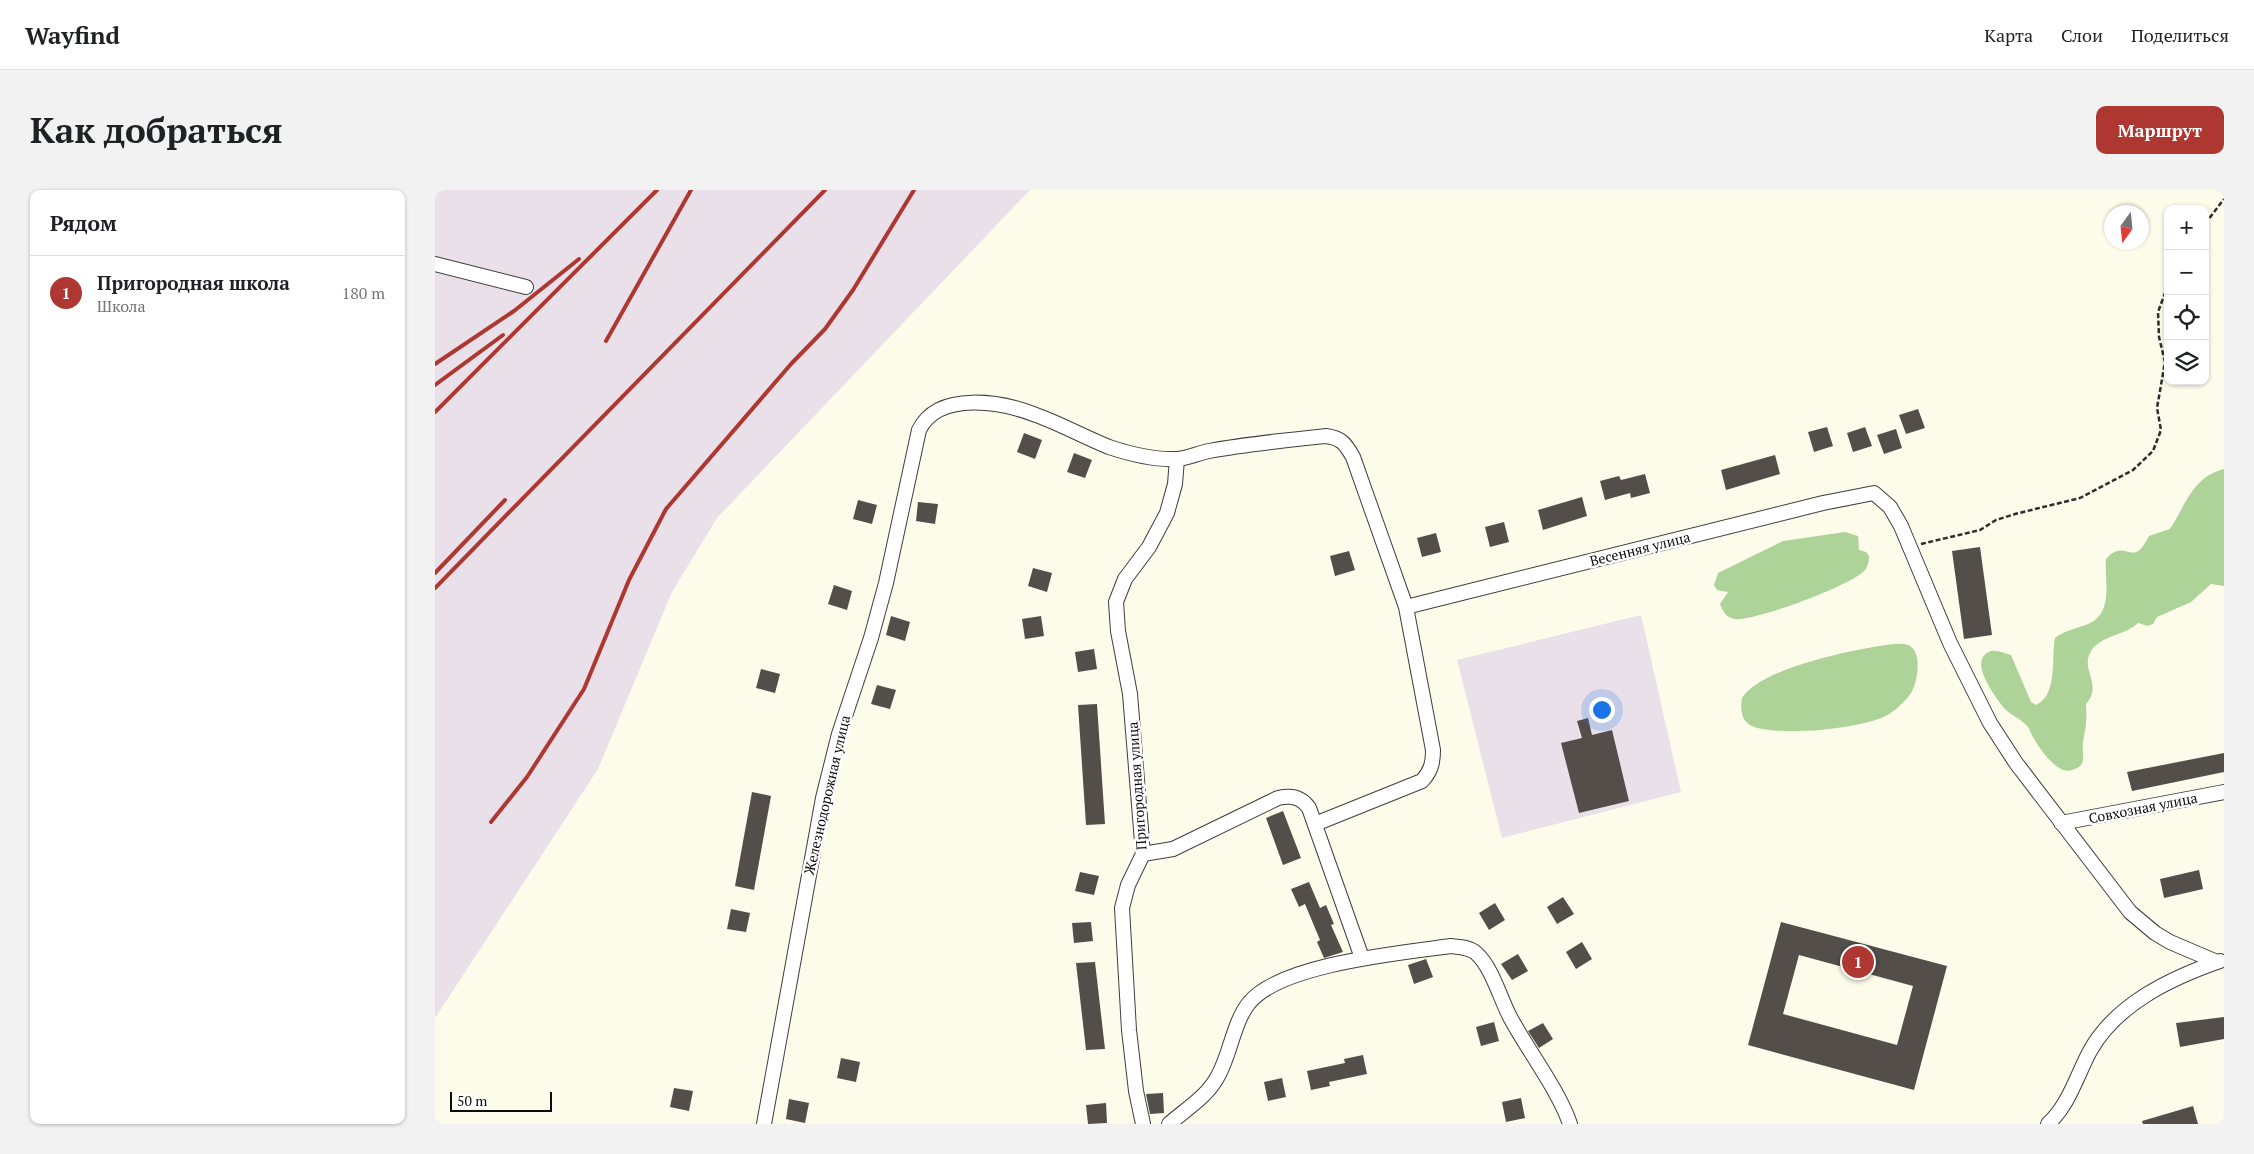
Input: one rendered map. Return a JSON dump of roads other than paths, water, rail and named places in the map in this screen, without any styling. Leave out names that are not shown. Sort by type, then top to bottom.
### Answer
[{"type":"street","points":[[435,264],[526,286]]},
{"type":"street","name":"Железнодорожная улица","points":[[764,1124],[807,878],[825,789],[839,734],[871,638],[886,583],[916,440],[923,423],[929,415],[955,404],[991,404],[1036,414],[1110,447],[1138,455],[1177,460]]},
{"type":"street","points":[[1177,460],[1208,451],[1326,436],[1345,442],[1353,457],[1406,607],[1433,750],[1430,772],[1422,782],[1315,824]]},
{"type":"street","name":"Пригородная улица","points":[[1143,1124],[1136,1091],[1129,1030],[1122,908],[1127,885],[1143,854],[1130,694],[1118,631],[1116,602],[1125,579],[1149,547],[1167,513],[1175,484],[1177,460]]},
{"type":"street","name":"Весенняя улица","points":[[1406,607],[1823,503],[1874,493],[1890,508],[1911,546],[1950,643],[1990,723],[2016,763],[2061,823]]},
{"type":"street","name":"Совхозная улица","points":[[2061,823],[2224,792]]},
{"type":"street","points":[[1143,854],[1173,849],[1278,798],[1289,796],[1304,801],[1315,824],[1362,958]]},
{"type":"street","points":[[2061,823],[2119,900],[2141,923],[2170,942],[2221,961]]},
{"type":"street","points":[[1169,1124],[1213,1085],[1227,1058],[1240,1019],[1249,1003],[1264,989],[1291,977],[1362,958],[1451,946],[1464,947],[1476,953],[1491,975],[1509,1016],[1547,1080],[1570,1124]]},
{"type":"street","points":[[2052,1122],[2073,1089],[2091,1050],[2113,1019],[2159,987],[2221,961]]},
{"type":"railway","points":[[435,412],[657,190]]},
{"type":"railway","points":[[606,341],[691,190]]},
{"type":"railway","points":[[435,588],[825,190]]},
{"type":"railway","points":[[491,822],[527,777],[584,689],[629,580],[666,509],[791,364],[825,329],[853,290],[914,190]]},
{"type":"railway","points":[[435,364],[514,311],[579,259]]},
{"type":"railway","points":[[435,385],[503,335]]},
{"type":"railway","points":[[435,573],[505,500]]},
{"type":"place","name":"Пригородная школа","points":[[1858,962]]}]
